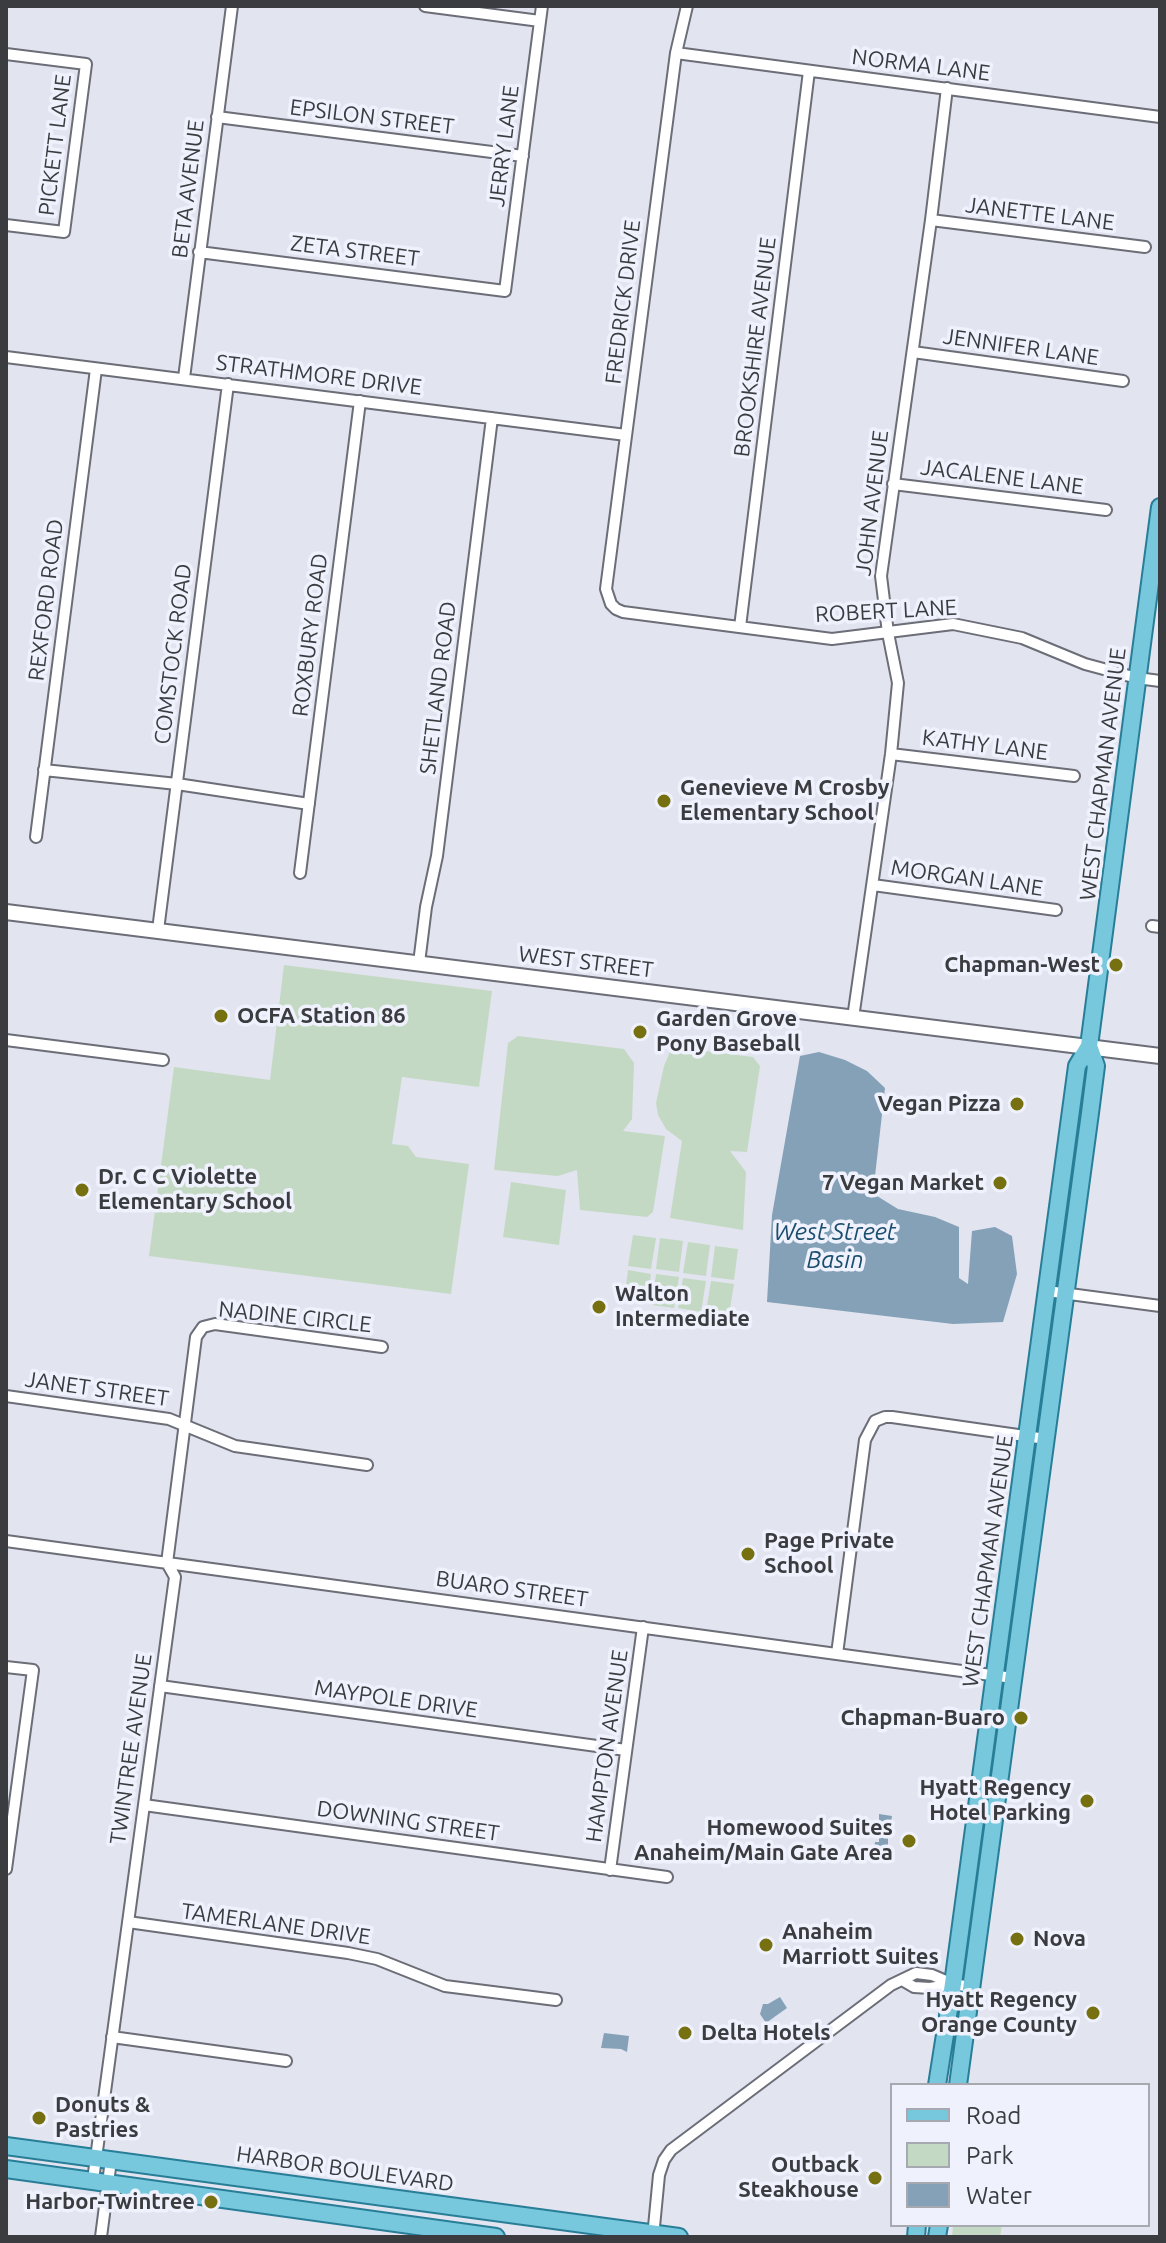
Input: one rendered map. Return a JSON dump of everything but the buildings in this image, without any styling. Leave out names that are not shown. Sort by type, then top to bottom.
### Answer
[{"type":"main road","name":"WEST CHAPMAN AVENUE","points":[[958,2083],[1095,1069],[1089,1046],[1137,678],[1157,551],[1160,507]]},
{"type":"main road","name":"WEST STREET","points":[[6,912],[1160,1056]]},
{"type":"main road","name":"WEST CHAPMAN AVENUE","points":[[937,2083],[1077,1066],[1089,1046]]},
{"type":"main road","name":"HARBOR BOULEVARD","points":[[6,2146],[679,2237]]},
{"type":"main road","name":"HARBOR BOULEVARD","points":[[6,2169],[496,2237]]},
{"type":"main road","points":[[339,2215],[343,2191]]},
{"type":"street","name":"BETA AVENUE","points":[[184,378],[232,6]]},
{"type":"street","points":[[425,6],[540,21]]},
{"type":"street","name":"JERRY LANE","points":[[505,291],[542,6]]},
{"type":"street","name":"FREDRICK DRIVE","points":[[611,604],[606,589],[676,53],[687,6]]},
{"type":"street","name":"NORMA LANE","points":[[676,53],[1160,117]]},
{"type":"street","name":"PICKETT LANE","points":[[6,54],[86,64],[64,232],[6,225]]},
{"type":"street","name":"BROOKSHIRE AVENUE","points":[[740,627],[809,71]]},
{"type":"street","name":"JOHN AVENUE","points":[[853,1018],[891,754],[898,683],[881,576],[947,88]]},
{"type":"street","name":"EPSILON STREET","points":[[217,117],[523,156]]},
{"type":"street","name":"JANETTE LANE","points":[[931,220],[1145,247]]},
{"type":"street","name":"ZETA STREET","points":[[199,252],[505,291]]},
{"type":"street","name":"JENNIFER LANE","points":[[913,352],[1123,381]]},
{"type":"street","name":"STRATHMORE DRIVE","points":[[6,357],[626,435]]},
{"type":"street","name":"REXFORD ROAD","points":[[36,837],[96,369]]},
{"type":"street","name":"COMSTOCK ROAD","points":[[158,930],[228,384]]},
{"type":"street","name":"ROXBURY ROAD","points":[[300,873],[360,401]]},
{"type":"street","name":"SHETLAND ROAD","points":[[419,963],[437,856],[492,418]]},
{"type":"street","name":"JACALENE LANE","points":[[893,484],[1106,510]]},
{"type":"street","name":"ROBERT LANE","points":[[611,604],[623,612],[832,639],[953,624],[1022,638],[1085,664],[1160,681]]},
{"type":"street","name":"KATHY LANE","points":[[891,754],[1074,776]]},
{"type":"street","points":[[44,770],[177,784],[309,804]]},
{"type":"street","name":"MORGAN LANE","points":[[873,885],[1056,910]]},
{"type":"street","points":[[6,1040],[163,1060]]},
{"type":"street","points":[[1047,1291],[1160,1306]]},
{"type":"street","name":"NADINE CIRCLE","points":[[203,1327],[215,1324],[382,1347]]},
{"type":"street","name":"TWINTREE AVENUE","points":[[101,2237],[100,2181],[112,2037],[175,1577],[167,1563],[196,1337],[203,1327]]},
{"type":"street","name":"JANET STREET","points":[[6,1396],[169,1419],[235,1446],[367,1465]]},
{"type":"street","points":[[837,1654],[865,1440],[871,1426],[878,1419],[892,1417],[1046,1439]]},
{"type":"street","name":"BUARO STREET","points":[[6,1541],[1013,1678]]},
{"type":"street","name":"HAMPTON AVENUE","points":[[610,1870],[643,1627]]},
{"type":"street","points":[[6,1667],[33,1670],[6,1869]]},
{"type":"street","name":"MAYPOLE DRIVE","points":[[160,1686],[626,1750]]},
{"type":"street","name":"DOWNING STREET","points":[[144,1805],[667,1877]]},
{"type":"street","name":"TAMERLANE DRIVE","points":[[128,1922],[348,1953],[377,1959],[445,1986],[556,2000]]},
{"type":"street","points":[[653,2235],[659,2175],[671,2150],[891,1985],[902,1980],[914,1987],[953,1984],[971,1987]]},
{"type":"street","points":[[112,2037],[286,2061]]},
{"type":"green space","points":[[284,965],[492,991],[479,1087],[402,1077],[392,1144],[408,1146],[416,1157],[469,1164],[451,1294],[149,1256],[174,1067],[270,1080]]},
{"type":"green space","points":[[518,1036],[624,1049],[634,1063],[632,1119],[623,1131],[665,1136],[653,1212],[647,1217],[580,1210],[577,1170],[558,1176],[494,1170],[508,1043]]},
{"type":"green space","points":[[672,1047],[753,1057],[760,1066],[747,1152],[730,1151],[746,1172],[743,1230],[670,1218],[682,1141],[666,1129],[658,1115],[656,1103],[664,1066]]},
{"type":"green space","points":[[511,1182],[566,1190],[559,1245],[503,1237]]},
{"type":"green space","points":[[633,1235],[656,1238],[651,1269],[628,1266]]},
{"type":"green space","points":[[660,1238],[683,1241],[679,1272],[656,1269]]},
{"type":"green space","points":[[688,1242],[710,1245],[706,1276],[683,1273]]},
{"type":"green space","points":[[715,1246],[738,1249],[734,1280],[711,1277]]},
{"type":"green space","points":[[628,1270],[651,1274],[647,1304],[624,1301]]},
{"type":"green space","points":[[656,1274],[679,1277],[674,1308],[652,1305]]},
{"type":"green space","points":[[683,1278],[706,1281],[701,1312],[678,1308]]},
{"type":"green space","points":[[711,1281],[734,1284],[729,1315],[706,1312]]},
{"type":"green space","points":[[953,2227],[1002,2227],[1000,2237],[952,2237]]},
{"type":"water","name":"West Street Basin","points":[[819,1052],[867,1071],[885,1088],[875,1176],[877,1196],[898,1209],[935,1217],[959,1227],[959,1278],[968,1284],[972,1231],[995,1227],[1012,1236],[1017,1274],[1003,1322],[953,1324],[767,1302],[772,1215],[800,1056]]},
{"type":"water","points":[[879,1814],[892,1816],[891,1822],[888,1822],[888,1850],[874,1848],[875,1842],[879,1842]]},
{"type":"water","points":[[780,1997],[787,2008],[766,2023],[760,2014],[763,2004]]},
{"type":"water","points":[[604,2033],[629,2036],[627,2052],[601,2048]]},
{"type":"place","name":"Genevieve M Crosby Elementary School","points":[[664,801]]},
{"type":"place","name":"Chapman-West","points":[[1116,965]]},
{"type":"place","name":"OCFA Station 86","points":[[221,1016]]},
{"type":"place","name":"Garden Grove Pony Baseball","points":[[640,1032]]},
{"type":"place","name":"Vegan Pizza","points":[[1017,1104]]},
{"type":"place","name":"7 Vegan Market","points":[[1000,1183]]},
{"type":"place","name":"Dr. C C Violette Elementary School","points":[[82,1190]]},
{"type":"place","name":"Walton Intermediate","points":[[599,1307]]},
{"type":"place","name":"Page Private School","points":[[748,1554]]},
{"type":"place","name":"Chapman-Buaro","points":[[1021,1718]]},
{"type":"place","name":"Hyatt Regency Hotel Parking","points":[[1087,1801]]},
{"type":"place","name":"Homewood Suites Anaheim/Main Gate Area","points":[[909,1841]]},
{"type":"place","name":"Nova","points":[[1017,1939]]},
{"type":"place","name":"Anaheim Marriott Suites","points":[[766,1945]]},
{"type":"place","name":"Hyatt Regency Orange County","points":[[1093,2013]]},
{"type":"place","name":"Delta Hotels","points":[[685,2033]]},
{"type":"place","name":"Donuts & Pastries","points":[[39,2118]]},
{"type":"place","name":"Outback Steakhouse","points":[[875,2178]]},
{"type":"place","name":"Harbor-Twintree","points":[[211,2202]]}]
